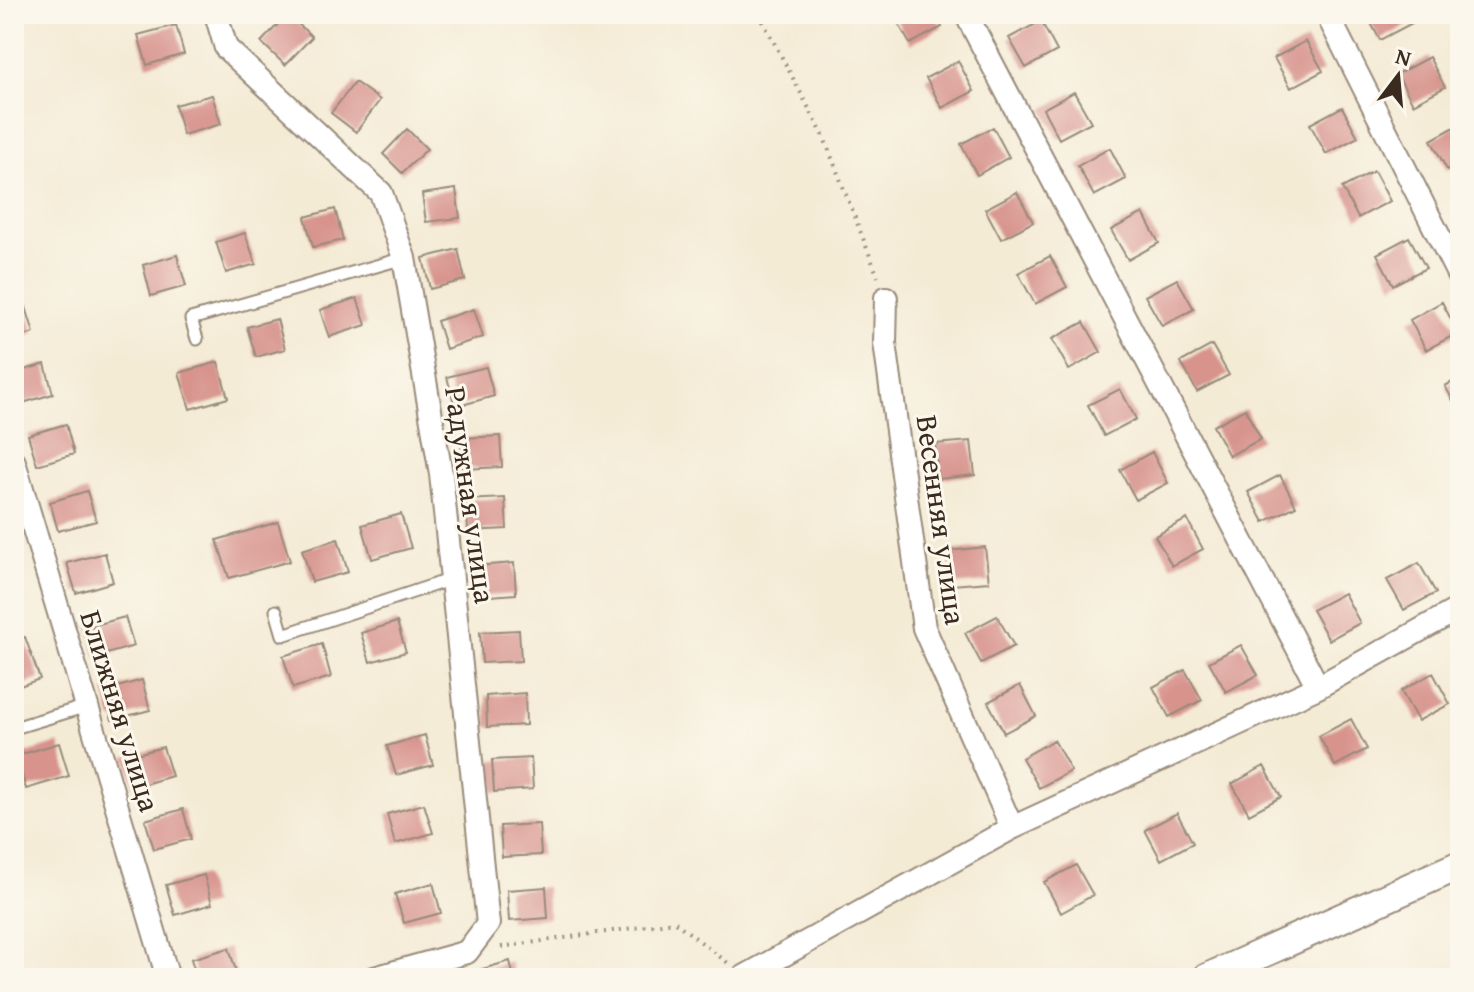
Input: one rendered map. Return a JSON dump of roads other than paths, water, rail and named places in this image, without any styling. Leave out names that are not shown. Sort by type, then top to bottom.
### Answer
[{"type":"street","name":"Радужная улица","points":[[216,14],[226,48],[381,193],[404,258],[441,474],[488,924],[467,952],[374,978]]},
{"type":"street","points":[[966,14],[1318,687]]},
{"type":"street","points":[[1327,14],[1460,278]]},
{"type":"street","name":"Весенняя улица","points":[[886,298],[885,343],[924,628],[1012,828]]},
{"type":"street","name":"Ближняя улица","points":[[14,462],[168,978]]},
{"type":"street","points":[[744,977],[1012,828],[1318,687],[1460,608]]},
{"type":"street","points":[[1207,978],[1460,865]]},
{"type":"lane","points":[[197,339],[191,319],[404,258]]},
{"type":"lane","points":[[276,611],[283,635],[452,579]]},
{"type":"lane","points":[[14,728],[87,706]]}]
